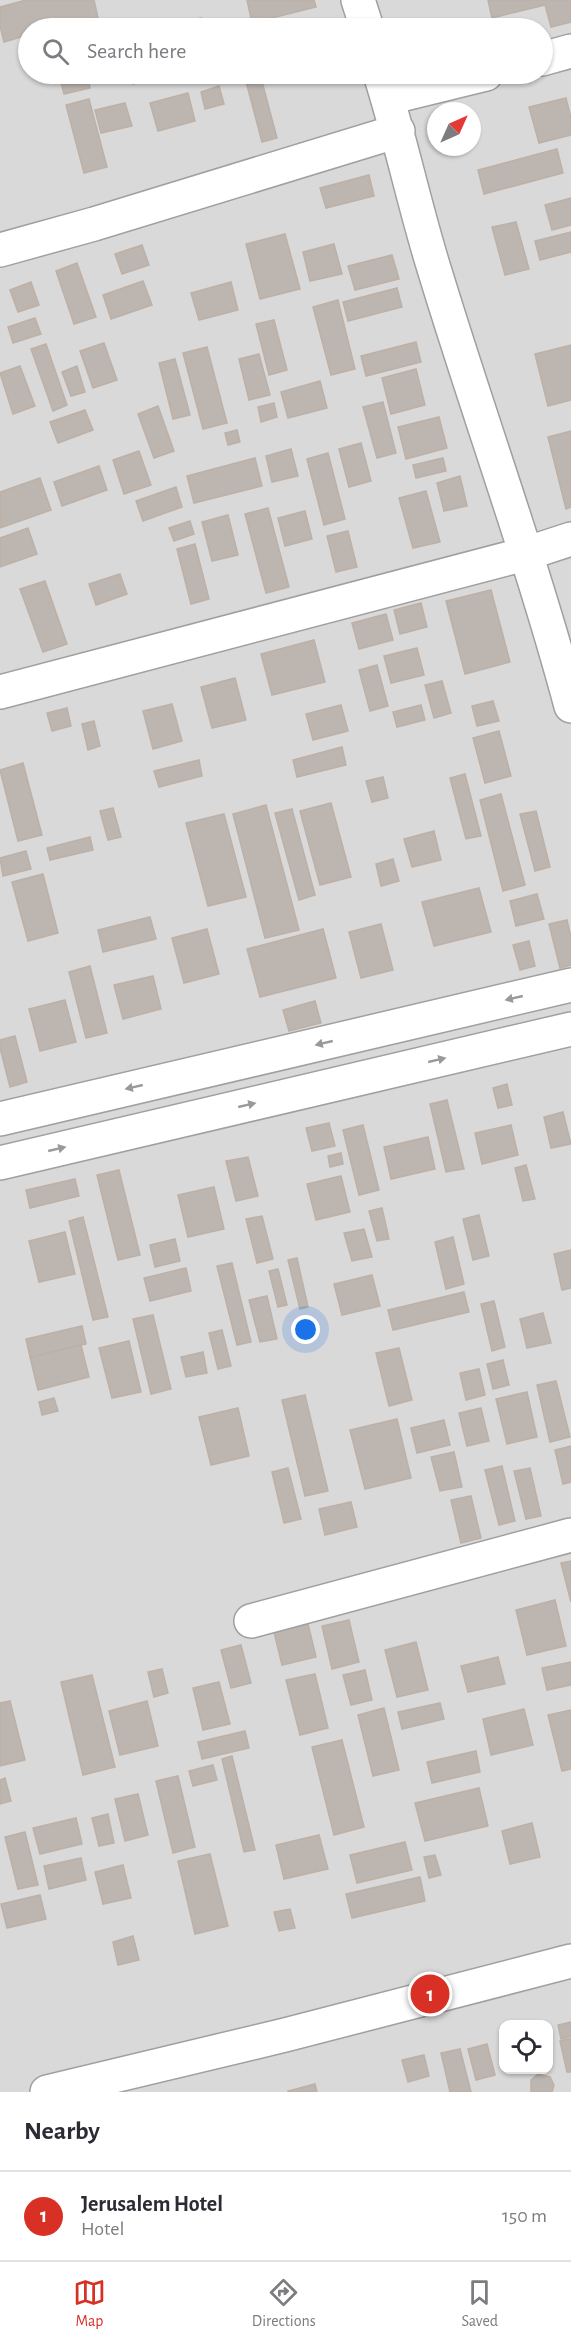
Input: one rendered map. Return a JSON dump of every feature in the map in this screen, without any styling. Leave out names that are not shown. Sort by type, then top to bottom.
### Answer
[{"type":"street","points":[[358,0],[364,18]]},
{"type":"street","points":[[553,56],[571,51]]},
{"type":"street","points":[[401,84],[384,86],[435,272],[571,706]]},
{"type":"street","points":[[0,250],[94,224],[398,131]]},
{"type":"street","points":[[0,692],[525,554],[571,539]]},
{"type":"street","points":[[0,1119],[571,985]]},
{"type":"street","points":[[1,1160],[571,1029]]},
{"type":"street","points":[[251,1621],[571,1535]]},
{"type":"street","points":[[47,2092],[285,2035],[571,1961]]},
{"type":"shaded area","points":[[0,0],[571,0],[571,2092],[0,2092]]},
{"type":"building","points":[[26,0],[94,0],[98,18],[18,18],[18,38],[4,42],[0,26],[0,7]]},
{"type":"building","points":[[247,0],[314,0],[316,7],[272,18],[251,18]]},
{"type":"building","points":[[488,0],[571,0],[571,22],[553,26],[553,18],[549,18],[545,5],[492,18]]},
{"type":"building","points":[[62,84],[89,84],[90,88],[64,94]]},
{"type":"building","points":[[247,84],[263,84],[277,138],[262,142]]},
{"type":"building","points":[[219,86],[224,104],[205,109],[201,92]]},
{"type":"building","points":[[188,93],[195,121],[158,131],[150,103]]},
{"type":"building","points":[[566,98],[571,118],[571,135],[539,143],[529,107]]},
{"type":"building","points":[[89,99],[107,167],[84,173],[66,105]]},
{"type":"building","points":[[125,103],[132,126],[101,133],[95,110]]},
{"type":"building","points":[[557,149],[563,173],[484,194],[478,170]]},
{"type":"building","points":[[369,175],[374,196],[326,208],[320,188]]},
{"type":"building","points":[[571,198],[571,225],[552,230],[545,205]]},
{"type":"building","points":[[516,222],[529,269],[505,275],[492,227]]},
{"type":"building","points":[[571,232],[571,252],[540,260],[535,241]]},
{"type":"building","points":[[285,234],[300,289],[260,299],[246,244]]},
{"type":"building","points":[[334,244],[342,274],[310,281],[303,252]]},
{"type":"building","points":[[142,245],[149,265],[122,274],[115,254]]},
{"type":"building","points":[[392,255],[399,279],[355,290],[348,266]]},
{"type":"building","points":[[77,263],[96,317],[74,324],[56,271]]},
{"type":"building","points":[[143,281],[152,305],[111,319],[103,295]]},
{"type":"building","points":[[31,282],[39,305],[18,312],[10,290]]},
{"type":"building","points":[[231,282],[238,310],[199,320],[191,293]]},
{"type":"building","points":[[397,288],[402,307],[348,321],[343,302]]},
{"type":"building","points":[[338,300],[355,369],[331,375],[313,307]]},
{"type":"building","points":[[35,318],[41,334],[13,343],[8,327]]},
{"type":"building","points":[[274,320],[287,370],[269,375],[256,324]]},
{"type":"building","points":[[416,342],[421,362],[366,376],[361,356]]},
{"type":"building","points":[[104,343],[117,380],[93,388],[80,351]]},
{"type":"building","points":[[46,344],[67,405],[53,411],[31,349]]},
{"type":"building","points":[[571,345],[571,400],[548,406],[535,354]]},
{"type":"building","points":[[207,347],[227,423],[203,429],[183,353]]},
{"type":"building","points":[[259,354],[270,395],[249,400],[239,359]]},
{"type":"building","points":[[175,359],[190,415],[173,419],[159,363]]},
{"type":"building","points":[[20,366],[35,406],[13,414],[0,373]]},
{"type":"building","points":[[77,366],[85,392],[71,396],[62,372]]},
{"type":"building","points":[[416,369],[425,405],[391,414],[382,378]]},
{"type":"building","points":[[320,381],[327,408],[288,418],[281,392]]},
{"type":"building","points":[[383,402],[396,453],[377,458],[363,407]]},
{"type":"building","points":[[274,403],[277,417],[261,422],[258,407]]},
{"type":"building","points":[[158,406],[174,451],[154,458],[138,414]]},
{"type":"building","points":[[85,410],[93,430],[58,443],[50,422]]},
{"type":"building","points":[[439,417],[447,448],[406,459],[398,427]]},
{"type":"building","points":[[237,430],[240,442],[228,445],[225,433]]},
{"type":"building","points":[[571,431],[571,507],[566,509],[548,437]]},
{"type":"building","points":[[361,443],[371,481],[349,487],[339,449]]},
{"type":"building","points":[[291,449],[298,476],[272,482],[266,456]]},
{"type":"building","points":[[139,451],[151,485],[124,494],[113,460]]},
{"type":"building","points":[[328,453],[345,519],[324,525],[307,459]]},
{"type":"building","points":[[255,458],[262,486],[194,503],[187,476]]},
{"type":"building","points":[[443,458],[446,471],[416,478],[413,465]]},
{"type":"building","points":[[99,466],[107,490],[62,506],[54,482]]},
{"type":"building","points":[[460,476],[467,506],[444,511],[437,483]]},
{"type":"building","points":[[40,478],[51,510],[0,528],[0,492]]},
{"type":"building","points":[[176,487],[182,507],[143,521],[136,501]]},
{"type":"building","points":[[426,491],[440,542],[413,548],[399,498]]},
{"type":"building","points":[[268,508],[289,587],[266,593],[245,514]]},
{"type":"building","points":[[305,511],[312,539],[285,546],[278,518]]},
{"type":"building","points":[[228,515],[238,555],[212,561],[202,522]]},
{"type":"building","points":[[190,521],[194,534],[174,541],[169,528]]},
{"type":"building","points":[[28,528],[37,554],[0,567],[0,538]]},
{"type":"building","points":[[348,531],[357,567],[336,572],[327,536]]},
{"type":"building","points":[[195,544],[209,599],[191,604],[177,549]]},
{"type":"building","points":[[120,574],[127,594],[96,605],[89,584]]},
{"type":"building","points":[[45,581],[67,644],[43,652],[20,589]]},
{"type":"building","points":[[491,590],[510,662],[465,674],[446,601]]},
{"type":"building","points":[[421,603],[427,627],[400,634],[394,610]]},
{"type":"building","points":[[386,614],[393,640],[359,649],[352,623]]},
{"type":"building","points":[[314,640],[325,682],[272,695],[261,654]]},
{"type":"building","points":[[417,648],[424,675],[391,683],[384,656]]},
{"type":"building","points":[[377,665],[388,706],[370,711],[359,670]]},
{"type":"building","points":[[235,678],[246,720],[212,728],[201,687]]},
{"type":"building","points":[[442,681],[451,713],[434,718],[425,685]]},
{"type":"building","points":[[493,701],[499,721],[477,726],[472,706]]},
{"type":"building","points":[[172,704],[182,741],[153,749],[143,711]]},
{"type":"building","points":[[341,705],[348,731],[313,740],[306,714]]},
{"type":"building","points":[[421,705],[425,720],[397,727],[393,712]]},
{"type":"building","points":[[67,708],[71,726],[52,731],[47,713]]},
{"type":"building","points":[[94,721],[100,746],[88,750],[82,724]]},
{"type":"building","points":[[499,731],[511,776],[485,783],[473,738]]},
{"type":"building","points":[[342,747],[346,765],[297,777],[293,760]]},
{"type":"building","points":[[199,760],[202,776],[159,787],[154,771]]},
{"type":"building","points":[[23,763],[42,835],[18,841],[0,770]]},
{"type":"building","points":[[465,774],[481,836],[466,839],[450,778]]},
{"type":"building","points":[[383,777],[388,798],[372,802],[366,781]]},
{"type":"building","points":[[501,794],[525,885],[503,891],[480,800]]},
{"type":"building","points":[[331,803],[351,877],[320,885],[300,811]]},
{"type":"building","points":[[266,805],[299,930],[265,938],[233,814]]},
{"type":"building","points":[[113,808],[121,837],[108,840],[100,811]]},
{"type":"building","points":[[292,809],[315,895],[299,900],[275,813]]},
{"type":"building","points":[[536,811],[550,867],[535,871],[520,814]]},
{"type":"building","points":[[224,814],[246,897],[208,906],[186,823]]},
{"type":"building","points":[[434,831],[441,860],[412,867],[404,839]]},
{"type":"building","points":[[90,837],[93,850],[50,860],[47,848]]},
{"type":"building","points":[[26,851],[31,869],[3,876],[0,858]]},
{"type":"building","points":[[393,859],[399,881],[381,886],[376,864]]},
{"type":"building","points":[[43,874],[58,933],[28,941],[12,882]]},
{"type":"building","points":[[479,888],[491,932],[434,946],[422,902]]},
{"type":"building","points":[[537,894],[544,919],[516,926],[510,901]]},
{"type":"building","points":[[150,917],[156,939],[103,952],[98,930]]},
{"type":"building","points":[[567,920],[571,937],[571,965],[560,968],[549,924]]},
{"type":"building","points":[[381,924],[393,970],[361,978],[349,932]]},
{"type":"building","points":[[207,929],[219,974],[184,983],[172,938]]},
{"type":"building","points":[[323,929],[336,978],[260,997],[247,949]]},
{"type":"building","points":[[529,941],[535,966],[520,970],[513,945]]},
{"type":"building","points":[[90,966],[107,1033],[86,1038],[69,972]]},
{"type":"building","points":[[153,976],[161,1009],[123,1019],[114,985]]},
{"type":"building","points":[[65,1000],[76,1042],[40,1051],[29,1009]]},
{"type":"building","points":[[315,1001],[321,1023],[289,1031],[283,1010]]},
{"type":"building","points":[[15,1036],[27,1082],[10,1087],[0,1040]]},
{"type":"building","points":[[507,1084],[512,1105],[498,1108],[493,1088]]},
{"type":"building","points":[[447,1100],[464,1169],[446,1172],[430,1104]]},
{"type":"building","points":[[563,1112],[571,1144],[551,1148],[544,1117]]},
{"type":"building","points":[[329,1123],[335,1146],[312,1151],[306,1128]]},
{"type":"building","points":[[363,1125],[379,1190],[359,1195],[343,1130]]},
{"type":"building","points":[[511,1125],[518,1155],[482,1164],[475,1133]]},
{"type":"building","points":[[428,1137],[435,1169],[391,1179],[384,1147]]},
{"type":"building","points":[[341,1153],[343,1164],[330,1167],[328,1156]]},
{"type":"building","points":[[248,1157],[258,1196],[236,1201],[226,1161]]},
{"type":"building","points":[[526,1165],[535,1199],[523,1201],[515,1168]]},
{"type":"building","points":[[119,1170],[140,1255],[118,1260],[97,1175]]},
{"type":"building","points":[[341,1176],[350,1212],[316,1220],[307,1184]]},
{"type":"building","points":[[75,1179],[79,1196],[30,1208],[26,1190]]},
{"type":"building","points":[[214,1187],[224,1229],[188,1237],[178,1195]]},
{"type":"building","points":[[382,1208],[389,1239],[377,1241],[369,1211]]},
{"type":"building","points":[[479,1215],[489,1256],[473,1260],[463,1219]]},
{"type":"building","points":[[262,1216],[273,1259],[257,1263],[246,1219]]},
{"type":"building","points":[[83,1217],[108,1317],[93,1320],[69,1221]]},
{"type":"building","points":[[364,1229],[372,1257],[352,1261],[344,1233]]},
{"type":"building","points":[[65,1232],[75,1274],[39,1282],[29,1241]]},
{"type":"building","points":[[453,1237],[464,1284],[446,1289],[435,1242]]},
{"type":"building","points":[[175,1239],[180,1261],[155,1267],[150,1245]]},
{"type":"building","points":[[571,1250],[571,1288],[562,1290],[554,1254]]},
{"type":"building","points":[[297,1258],[308,1307],[300,1309],[288,1260]]},
{"type":"building","points":[[232,1263],[251,1342],[237,1345],[217,1266]]},
{"type":"building","points":[[186,1268],[191,1291],[150,1301],[144,1278]]},
{"type":"building","points":[[278,1269],[287,1305],[278,1307],[269,1271]]},
{"type":"building","points":[[372,1275],[380,1306],[342,1315],[334,1284]]},
{"type":"building","points":[[464,1292],[469,1312],[393,1330],[388,1310]]},
{"type":"building","points":[[267,1296],[277,1339],[260,1342],[249,1300]]},
{"type":"building","points":[[494,1301],[505,1347],[492,1351],[481,1304]]},
{"type":"building","points":[[543,1313],[551,1343],[527,1348],[520,1319]]},
{"type":"building","points":[[153,1315],[171,1389],[151,1394],[133,1319]]},
{"type":"building","points":[[82,1326],[86,1344],[30,1357],[26,1339]]},
{"type":"building","points":[[222,1330],[231,1366],[218,1369],[209,1333]]},
{"type":"building","points":[[129,1341],[141,1392],[112,1398],[99,1348]]},
{"type":"building","points":[[81,1345],[89,1377],[38,1390],[30,1357]]},
{"type":"building","points":[[399,1348],[412,1400],[389,1406],[376,1353]]},
{"type":"building","points":[[203,1352],[207,1373],[186,1377],[181,1357]]},
{"type":"building","points":[[503,1360],[509,1385],[493,1389],[487,1364]]},
{"type":"building","points":[[479,1369],[485,1395],[466,1400],[460,1373]]},
{"type":"building","points":[[556,1381],[570,1437],[550,1442],[537,1385]]},
{"type":"building","points":[[527,1392],[537,1437],[507,1444],[496,1399]]},
{"type":"building","points":[[305,1395],[328,1491],[305,1496],[282,1400]]},
{"type":"building","points":[[54,1398],[58,1411],[42,1415],[39,1402]]},
{"type":"building","points":[[238,1408],[249,1456],[211,1465],[199,1417]]},
{"type":"building","points":[[481,1408],[489,1441],[467,1446],[459,1413]]},
{"type":"building","points":[[397,1419],[411,1478],[365,1489],[350,1430]]},
{"type":"building","points":[[444,1420],[450,1445],[417,1453],[411,1428]]},
{"type":"building","points":[[571,1446],[571,1482],[563,1484],[555,1450]]},
{"type":"building","points":[[454,1452],[462,1487],[440,1491],[431,1457]]},
{"type":"building","points":[[502,1466],[515,1521],[499,1525],[485,1470]]},
{"type":"building","points":[[288,1468],[301,1519],[284,1523],[272,1472]]},
{"type":"building","points":[[530,1468],[541,1516],[526,1519],[514,1471]]},
{"type":"building","points":[[471,1496],[481,1538],[461,1543],[451,1500]]},
{"type":"building","points":[[351,1502],[357,1527],[325,1535],[319,1509]]},
{"type":"building","points":[[571,1561],[571,1602],[561,1563]]},
{"type":"building","points":[[555,1600],[566,1646],[527,1655],[516,1610]]},
{"type":"building","points":[[349,1620],[359,1662],[332,1669],[322,1626]]},
{"type":"building","points":[[308,1624],[316,1657],[282,1665],[274,1632]]},
{"type":"building","points":[[416,1642],[428,1690],[397,1697],[385,1650]]},
{"type":"building","points":[[241,1645],[251,1683],[231,1688],[221,1650]]},
{"type":"building","points":[[498,1657],[505,1684],[468,1692],[461,1666]]},
{"type":"building","points":[[571,1662],[571,1685],[547,1690],[542,1668]]},
{"type":"building","points":[[162,1669],[168,1693],[154,1697],[148,1672]]},
{"type":"building","points":[[365,1670],[372,1700],[351,1705],[343,1675]]},
{"type":"building","points":[[315,1674],[328,1728],[300,1735],[286,1680]]},
{"type":"building","points":[[92,1675],[115,1767],[83,1775],[61,1682]]},
{"type":"building","points":[[219,1682],[230,1724],[203,1730],[193,1688]]},
{"type":"building","points":[[10,1701],[25,1760],[0,1766],[0,1703]]},
{"type":"building","points":[[147,1701],[158,1746],[120,1755],[109,1711]]},
{"type":"building","points":[[440,1703],[444,1719],[402,1729],[398,1712]]},
{"type":"building","points":[[384,1708],[399,1770],[373,1776],[358,1715]]},
{"type":"building","points":[[524,1709],[533,1745],[491,1755],[483,1719]]},
{"type":"building","points":[[571,1710],[571,1769],[562,1771],[548,1715]]},
{"type":"building","points":[[245,1731],[249,1748],[202,1759],[198,1742]]},
{"type":"building","points":[[342,1740],[364,1827],[334,1835],[312,1747]]},
{"type":"building","points":[[476,1751],[480,1772],[432,1783],[427,1762]]},
{"type":"building","points":[[232,1756],[255,1850],[244,1852],[222,1759]]},
{"type":"building","points":[[213,1765],[217,1780],[193,1786],[189,1771]]},
{"type":"building","points":[[178,1776],[195,1847],[173,1853],[156,1781]]},
{"type":"building","points":[[5,1778],[11,1801],[0,1804],[0,1780]]},
{"type":"building","points":[[479,1788],[488,1826],[425,1841],[415,1803]]},
{"type":"building","points":[[138,1794],[148,1835],[125,1841],[115,1799]]},
{"type":"building","points":[[108,1814],[114,1843],[99,1846],[92,1818]]},
{"type":"building","points":[[76,1818],[82,1844],[40,1854],[33,1828]]},
{"type":"building","points":[[532,1823],[540,1857],[510,1864],[502,1831]]},
{"type":"building","points":[[25,1832],[38,1885],[18,1889],[5,1837]]},
{"type":"building","points":[[319,1835],[328,1869],[284,1879],[276,1845]]},
{"type":"building","points":[[405,1842],[412,1870],[357,1883],[350,1855]]},
{"type":"building","points":[[210,1854],[228,1926],[195,1934],[178,1861]]},
{"type":"building","points":[[435,1855],[441,1875],[429,1878],[424,1857]]},
{"type":"building","points":[[81,1858],[86,1880],[49,1889],[44,1866]]},
{"type":"building","points":[[123,1865],[131,1898],[103,1904],[95,1872]]},
{"type":"building","points":[[420,1877],[425,1901],[352,1918],[346,1894]]},
{"type":"building","points":[[40,1895],[46,1919],[7,1928],[1,1904]]},
{"type":"building","points":[[290,1909],[295,1928],[279,1931],[274,1912]]},
{"type":"building","points":[[133,1936],[139,1960],[118,1965],[113,1942]]},
{"type":"building","points":[[571,2022],[571,2036],[561,2039],[558,2025]]},
{"type":"building","points":[[571,2038],[571,2072],[567,2072],[560,2041]]},
{"type":"building","points":[[487,2044],[495,2075],[476,2080],[468,2049]]},
{"type":"building","points":[[460,2049],[471,2092],[450,2092],[441,2053]]},
{"type":"building","points":[[424,2055],[429,2076],[408,2082],[402,2060]]},
{"type":"building","points":[[538,2074],[550,2077],[554,2085],[552,2092],[531,2092],[531,2080]]},
{"type":"building","points":[[315,2084],[317,2092],[288,2092],[288,2091]]},
{"type":"place","name":"Jerusalem Hotel","points":[[430,1994]]}]
